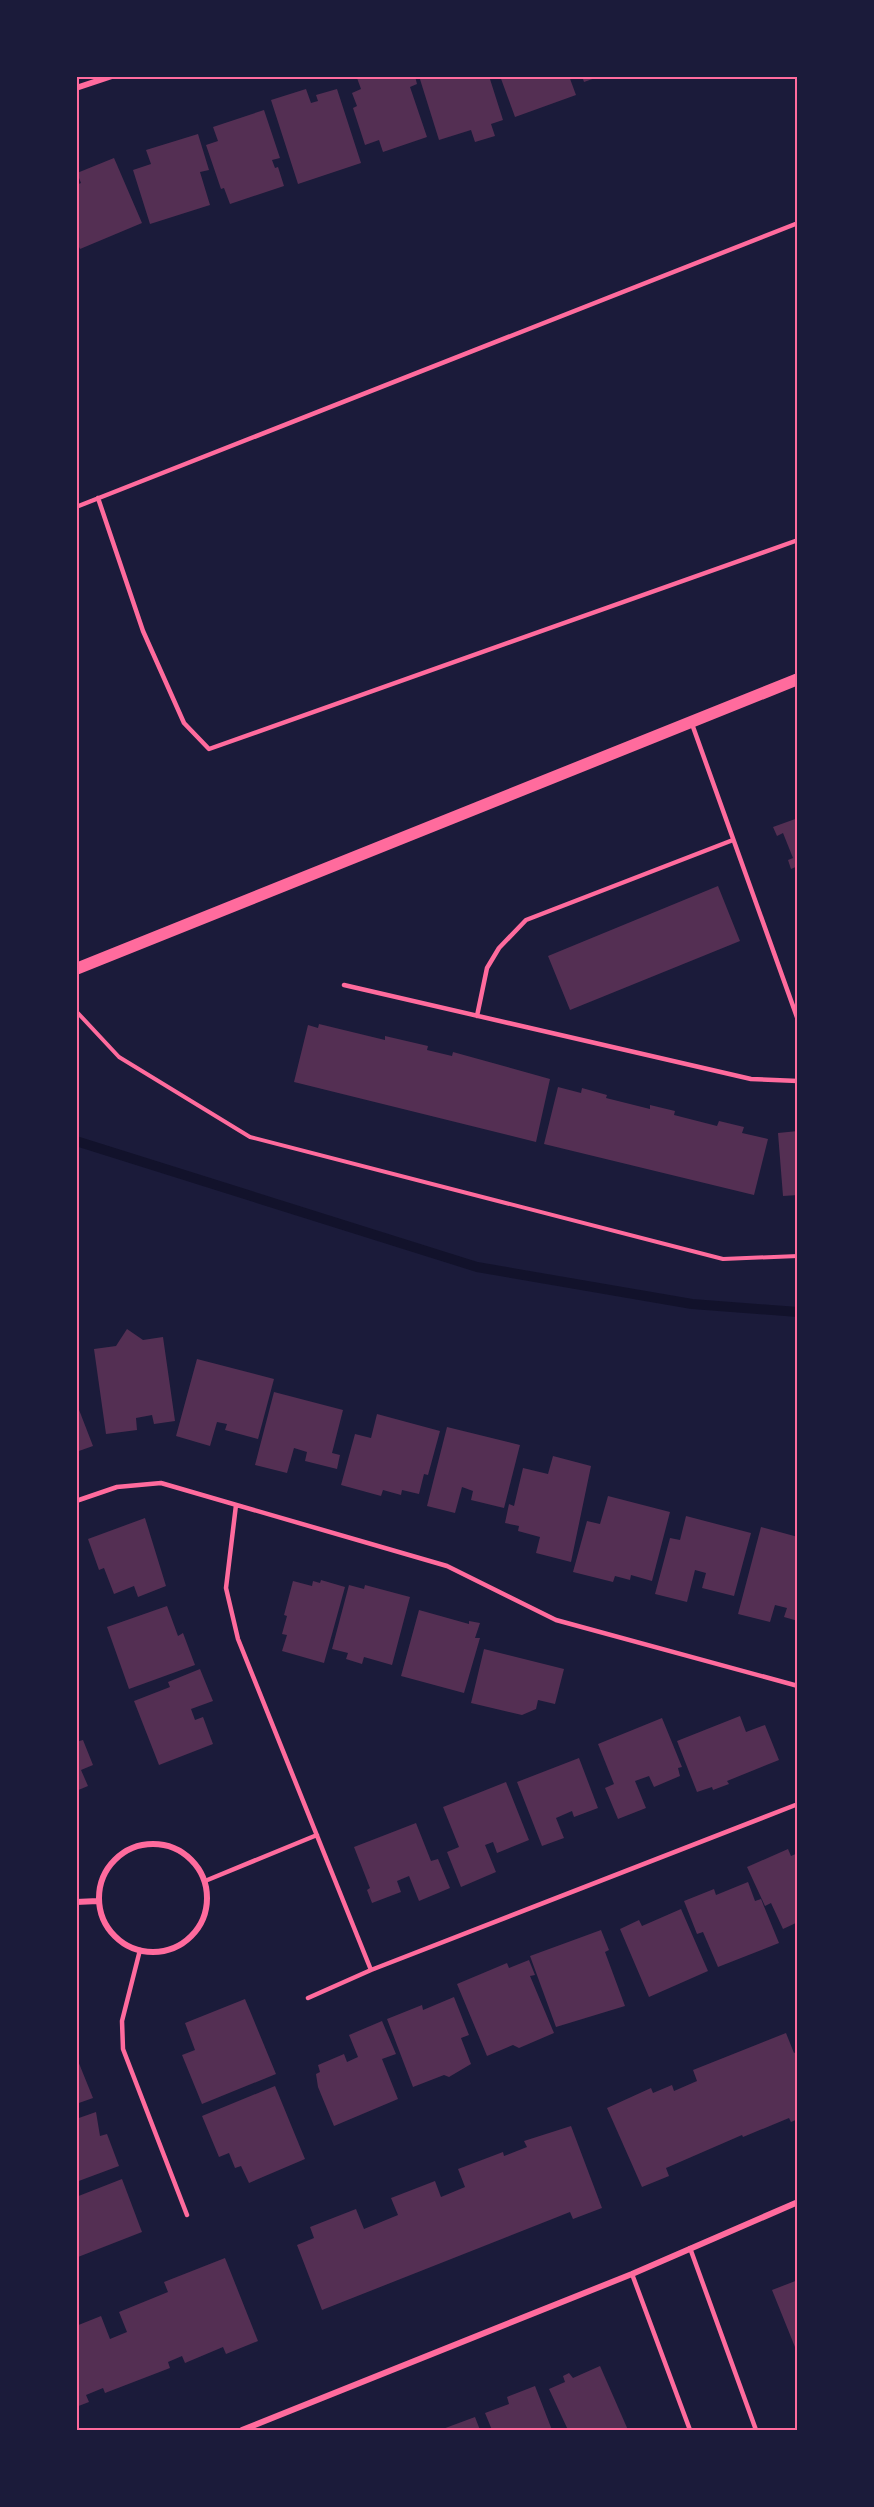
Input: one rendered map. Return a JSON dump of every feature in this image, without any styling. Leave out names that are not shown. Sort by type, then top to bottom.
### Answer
[{"type":"main road","points":[[76,969],[798,679]]},
{"type":"street","points":[[76,88],[112,76]]},
{"type":"street","points":[[143,1845],[169,1846],[191,1859],[205,1881],[208,1902],[202,1922],[189,1939],[172,1950],[151,1953],[130,1948],[107,1929],[98,1901],[103,1875],[119,1855],[143,1845]]},
{"type":"street","points":[[76,1902],[98,1901]]},
{"type":"street","points":[[242,2430],[632,2274],[798,2202]]},
{"type":"lane","points":[[76,507],[798,223]]},
{"type":"lane","points":[[98,498],[148,642],[184,723],[209,749],[798,540]]},
{"type":"lane","points":[[691,722],[798,1020]]},
{"type":"lane","points":[[477,1016],[487,968],[499,948],[526,920],[733,840]]},
{"type":"lane","points":[[344,985],[751,1079],[798,1081]]},
{"type":"lane","points":[[76,1501],[117,1487],[161,1483],[447,1566],[556,1620],[798,1686]]},
{"type":"lane","points":[[236,1504],[226,1587],[238,1639],[371,1970]]},
{"type":"lane","points":[[308,1998],[371,1970],[798,1804]]},
{"type":"lane","points":[[205,1881],[317,1835]]},
{"type":"lane","points":[[140,1950],[122,2021],[123,2049],[187,2215]]},
{"type":"lane","points":[[690,2248],[756,2430]]},
{"type":"lane","points":[[632,2274],[690,2430]]},
{"type":"path","points":[[76,1011],[119,1058],[250,1137],[723,1259],[798,1256]]},
{"type":"building","points":[[361,76],[415,76],[417,84],[410,87],[427,137],[383,152],[379,140],[365,145],[353,108],[357,106],[352,93],[361,89],[357,78]]},
{"type":"building","points":[[419,76],[489,76],[503,120],[491,124],[495,136],[475,142],[471,130],[439,140]]},
{"type":"building","points":[[500,76],[569,76],[576,95],[515,117]]},
{"type":"building","points":[[582,76],[598,76],[598,77],[584,82]]},
{"type":"building","points":[[306,89],[311,103],[318,101],[316,95],[337,89],[361,163],[298,184],[271,100]]},
{"type":"building","points":[[264,110],[280,158],[272,160],[275,168],[278,167],[284,186],[230,204],[224,188],[221,189],[206,145],[218,141],[213,127]]},
{"type":"building","points":[[198,134],[209,170],[200,172],[210,205],[150,224],[133,170],[151,164],[146,150]]},
{"type":"building","points":[[114,158],[142,223],[80,249],[76,241],[76,185],[81,183],[77,173]]},
{"type":"building","points":[[798,818],[798,866],[791,869],[788,860],[793,858],[783,833],[777,836],[773,827]]},
{"type":"building","points":[[718,886],[740,941],[570,1010],[548,956]]},
{"type":"building","points":[[319,1024],[385,1040],[385,1036],[428,1046],[427,1050],[452,1056],[453,1052],[550,1079],[536,1142],[294,1082],[308,1025],[318,1028]]},
{"type":"building","points":[[558,1087],[581,1093],[582,1088],[607,1095],[606,1098],[650,1109],[650,1105],[675,1111],[674,1115],[717,1126],[719,1121],[744,1127],[742,1133],[768,1139],[754,1195],[544,1144]]},
{"type":"building","points":[[798,1131],[798,1195],[783,1196],[778,1133]]},
{"type":"building","points":[[127,1329],[143,1340],[163,1337],[175,1421],[154,1424],[152,1415],[136,1418],[137,1430],[106,1434],[94,1349],[116,1346]]},
{"type":"building","points":[[197,1359],[274,1379],[258,1439],[225,1430],[227,1424],[217,1422],[210,1446],[176,1436]]},
{"type":"building","points":[[274,1392],[343,1410],[332,1453],[340,1455],[337,1469],[305,1461],[307,1452],[294,1448],[287,1473],[255,1465]]},
{"type":"building","points":[[76,1402],[93,1446],[76,1452]]},
{"type":"building","points":[[377,1414],[440,1431],[428,1475],[424,1474],[419,1494],[402,1490],[401,1495],[383,1490],[381,1496],[341,1485],[355,1434],[371,1438]]},
{"type":"building","points":[[447,1427],[520,1445],[504,1508],[471,1500],[473,1491],[462,1487],[455,1513],[427,1506]]},
{"type":"building","points":[[553,1456],[591,1466],[571,1562],[536,1553],[540,1537],[518,1531],[519,1526],[505,1523],[509,1504],[514,1506],[523,1468],[548,1474]]},
{"type":"building","points":[[608,1496],[670,1512],[652,1581],[631,1575],[630,1580],[615,1576],[613,1582],[573,1572],[587,1521],[600,1524]]},
{"type":"building","points":[[686,1516],[751,1533],[734,1596],[702,1588],[706,1573],[695,1570],[687,1602],[655,1594],[670,1538],[680,1540]]},
{"type":"building","points":[[145,1518],[166,1586],[138,1597],[134,1586],[114,1594],[104,1568],[99,1570],[88,1539]]},
{"type":"building","points":[[761,1527],[798,1537],[798,1621],[784,1617],[787,1608],[775,1605],[770,1622],[738,1614]]},
{"type":"building","points":[[321,1580],[345,1587],[324,1663],[282,1651],[287,1635],[282,1634],[287,1616],[284,1615],[293,1581],[312,1586],[313,1581],[320,1583]]},
{"type":"building","points":[[349,1585],[364,1589],[365,1585],[410,1597],[392,1665],[364,1657],[362,1664],[346,1659],[348,1653],[332,1649]]},
{"type":"building","points":[[167,1606],[178,1636],[183,1633],[195,1665],[129,1689],[107,1627]]},
{"type":"building","points":[[419,1610],[469,1624],[469,1621],[480,1623],[475,1638],[480,1638],[464,1693],[401,1676]]},
{"type":"building","points":[[484,1649],[564,1669],[555,1704],[538,1700],[536,1709],[522,1715],[471,1703]]},
{"type":"building","points":[[200,1669],[213,1701],[191,1709],[195,1720],[203,1717],[213,1744],[159,1765],[134,1701],[170,1687],[168,1682]]},
{"type":"building","points":[[740,1716],[746,1732],[765,1725],[779,1760],[727,1781],[729,1784],[713,1790],[712,1787],[697,1792],[677,1741]]},
{"type":"building","points":[[662,1718],[682,1767],[678,1768],[680,1776],[654,1787],[649,1776],[635,1781],[646,1808],[618,1819],[605,1788],[614,1784],[598,1744]]},
{"type":"building","points":[[83,1740],[93,1765],[81,1770],[88,1786],[76,1791],[76,1742]]},
{"type":"building","points":[[579,1758],[598,1808],[574,1817],[572,1811],[556,1818],[564,1838],[542,1846],[517,1782]]},
{"type":"building","points":[[506,1782],[529,1840],[497,1853],[493,1842],[485,1845],[496,1872],[461,1887],[447,1852],[459,1847],[443,1807]]},
{"type":"building","points":[[416,1823],[431,1861],[438,1859],[450,1888],[419,1901],[409,1876],[397,1881],[401,1892],[372,1903],[367,1890],[370,1888],[354,1847]]},
{"type":"building","points":[[788,1849],[791,1856],[798,1853],[798,1922],[783,1929],[771,1903],[765,1906],[747,1867]]},
{"type":"building","points":[[748,1882],[755,1901],[761,1899],[779,1943],[718,1967],[703,1932],[697,1934],[684,1901],[714,1889],[716,1895]]},
{"type":"building","points":[[681,1909],[708,1971],[649,1997],[620,1929],[639,1920],[642,1926]]},
{"type":"building","points":[[601,1930],[609,1950],[605,1952],[625,2006],[556,2027],[530,1956]]},
{"type":"building","points":[[529,1960],[535,1975],[530,1976],[554,2033],[519,2048],[513,2045],[487,2056],[457,1984],[507,1963],[509,1968]]},
{"type":"building","points":[[454,1997],[469,2035],[461,2038],[471,2064],[449,2077],[444,2075],[413,2087],[387,2019],[422,2005],[423,2010]]},
{"type":"building","points":[[245,1999],[276,2074],[202,2104],[182,2055],[195,2050],[185,2023]]},
{"type":"building","points":[[382,2021],[396,2054],[382,2059],[398,2099],[334,2126],[318,2087],[316,2074],[320,2072],[318,2065],[344,2054],[347,2062],[358,2057],[349,2035]]},
{"type":"building","points":[[786,2033],[794,2053],[798,2051],[798,2119],[791,2122],[789,2118],[743,2137],[742,2135],[666,2168],[669,2176],[642,2187],[607,2108],[651,2088],[653,2093],[672,2085],[674,2091],[697,2081],[693,2070]]},
{"type":"building","points":[[76,2056],[93,2098],[76,2104]]},
{"type":"building","points":[[275,2086],[305,2159],[249,2183],[241,2166],[235,2168],[229,2153],[219,2157],[202,2116]]},
{"type":"building","points":[[96,2112],[100,2136],[107,2134],[119,2166],[76,2182],[76,2119]]},
{"type":"building","points":[[571,2126],[602,2208],[573,2219],[570,2212],[322,2310],[297,2245],[314,2238],[310,2227],[356,2209],[364,2229],[398,2215],[391,2198],[435,2181],[441,2197],[465,2187],[458,2169],[503,2152],[504,2156],[527,2147],[524,2141]]},
{"type":"building","points":[[122,2179],[142,2232],[78,2257],[76,2197]]},
{"type":"building","points":[[225,2258],[258,2341],[226,2354],[223,2347],[185,2363],[182,2356],[168,2362],[170,2368],[105,2393],[103,2388],[86,2395],[89,2402],[76,2407],[76,2326],[101,2316],[110,2339],[127,2332],[119,2312],[168,2292],[164,2282]]},
{"type":"building","points":[[798,2280],[798,2352],[797,2352],[772,2290]]},
{"type":"building","points":[[600,2366],[628,2430],[568,2430],[549,2389],[565,2382],[563,2376],[569,2373],[573,2378]]},
{"type":"building","points":[[535,2386],[552,2430],[492,2430],[485,2413],[509,2404],[507,2397]]},
{"type":"building","points":[[475,2417],[480,2430],[440,2430]]},
{"type":"waterway","points":[[76,1141],[477,1267],[692,1304],[798,1312]]}]
